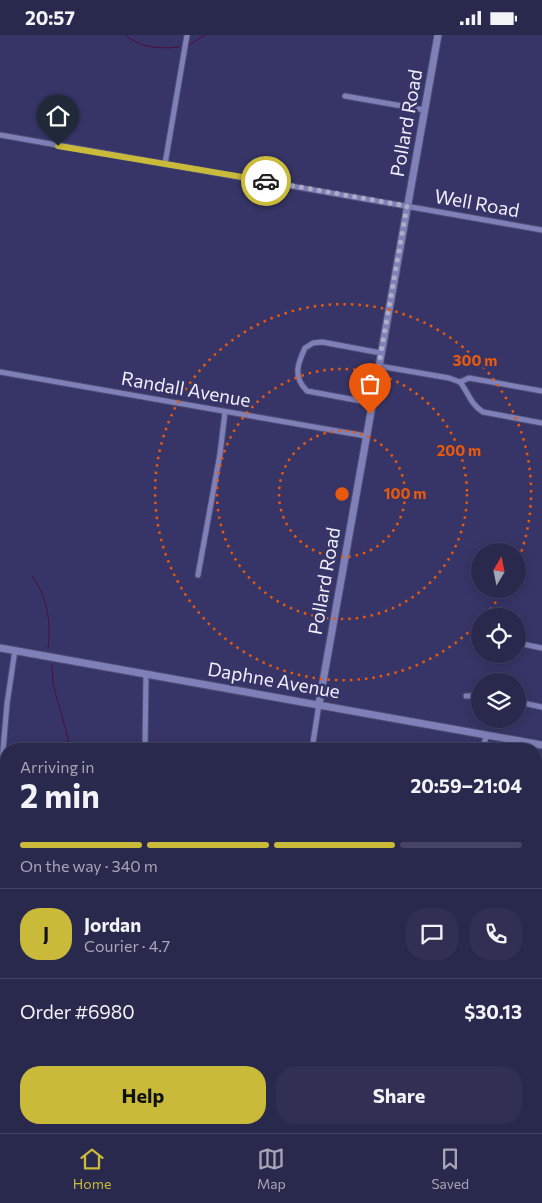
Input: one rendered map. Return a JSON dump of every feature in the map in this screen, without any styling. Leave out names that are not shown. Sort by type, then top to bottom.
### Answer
[{"type":"street","points":[[165,164],[187,35]]},
{"type":"street","name":"Pollard Road","points":[[313,743],[438,35]]},
{"type":"street","points":[[345,96],[424,110]]},
{"type":"street","name":"Well Road","points":[[0,135],[542,230]]},
{"type":"street","points":[[372,403],[307,391],[299,383],[297,377],[298,367],[305,348],[318,342],[381,353]]},
{"type":"street","points":[[379,366],[449,378],[460,382],[476,408],[483,412],[542,423]]},
{"type":"street","name":"Randall Avenue","points":[[0,372],[366,436]]},
{"type":"street","points":[[460,382],[469,378],[542,391]]},
{"type":"street","points":[[198,575],[223,424],[227,412]]},
{"type":"street","points":[[526,645],[542,648]]},
{"type":"street","name":"Daphne Avenue","points":[[0,648],[531,743]]},
{"type":"street","points":[[4,743],[15,650]]},
{"type":"street","points":[[145,743],[146,675]]},
{"type":"street","points":[[466,696],[471,696]]},
{"type":"street","points":[[526,704],[542,707]]},
{"type":"street","points":[[485,743],[487,735]]},
{"type":"waterway","points":[[126,35],[137,43],[144,45],[158,48],[179,47]]},
{"type":"waterway","points":[[189,45],[205,35]]},
{"type":"waterway","points":[[32,576],[45,602],[49,629],[48,648]]},
{"type":"waterway","points":[[52,664],[53,684],[69,743]]},
{"type":"way so far","points":[[266,181],[407,206],[370,414]]},
{"type":"route","points":[[58,146],[266,181]]}]
